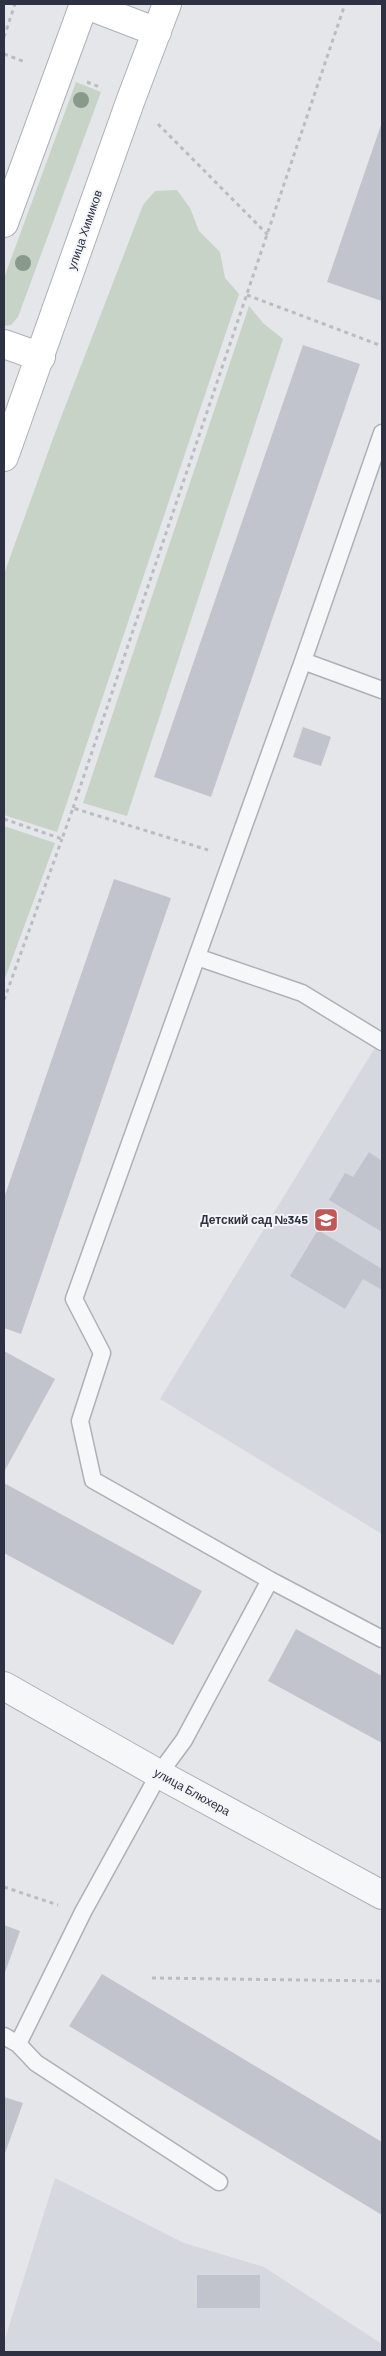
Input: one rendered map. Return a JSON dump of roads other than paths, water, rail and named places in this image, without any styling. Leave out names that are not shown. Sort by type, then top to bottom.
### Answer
[{"type":"main road","points":[[4,222],[84,4],[157,32]]},
{"type":"main road","name":"улица Химиков","points":[[4,457],[130,102],[167,4]]},
{"type":"main road","points":[[4,344],[41,357]]},
{"type":"street","name":"улица Блюхера","points":[[4,1686],[159,1774],[382,1895]]},
{"type":"lane","points":[[382,433],[375,475],[303,661],[74,1300],[102,1353],[80,1422],[93,1480],[270,1580],[382,1639]]},
{"type":"lane","points":[[303,661],[382,690]]},
{"type":"lane","points":[[197,957],[302,993],[382,1042]]},
{"type":"lane","points":[[219,2182],[36,2063],[11,2040],[159,1774],[184,1740],[270,1580]]},
{"type":"place","name":"Детский сад №345","points":[[326,1220]]}]
